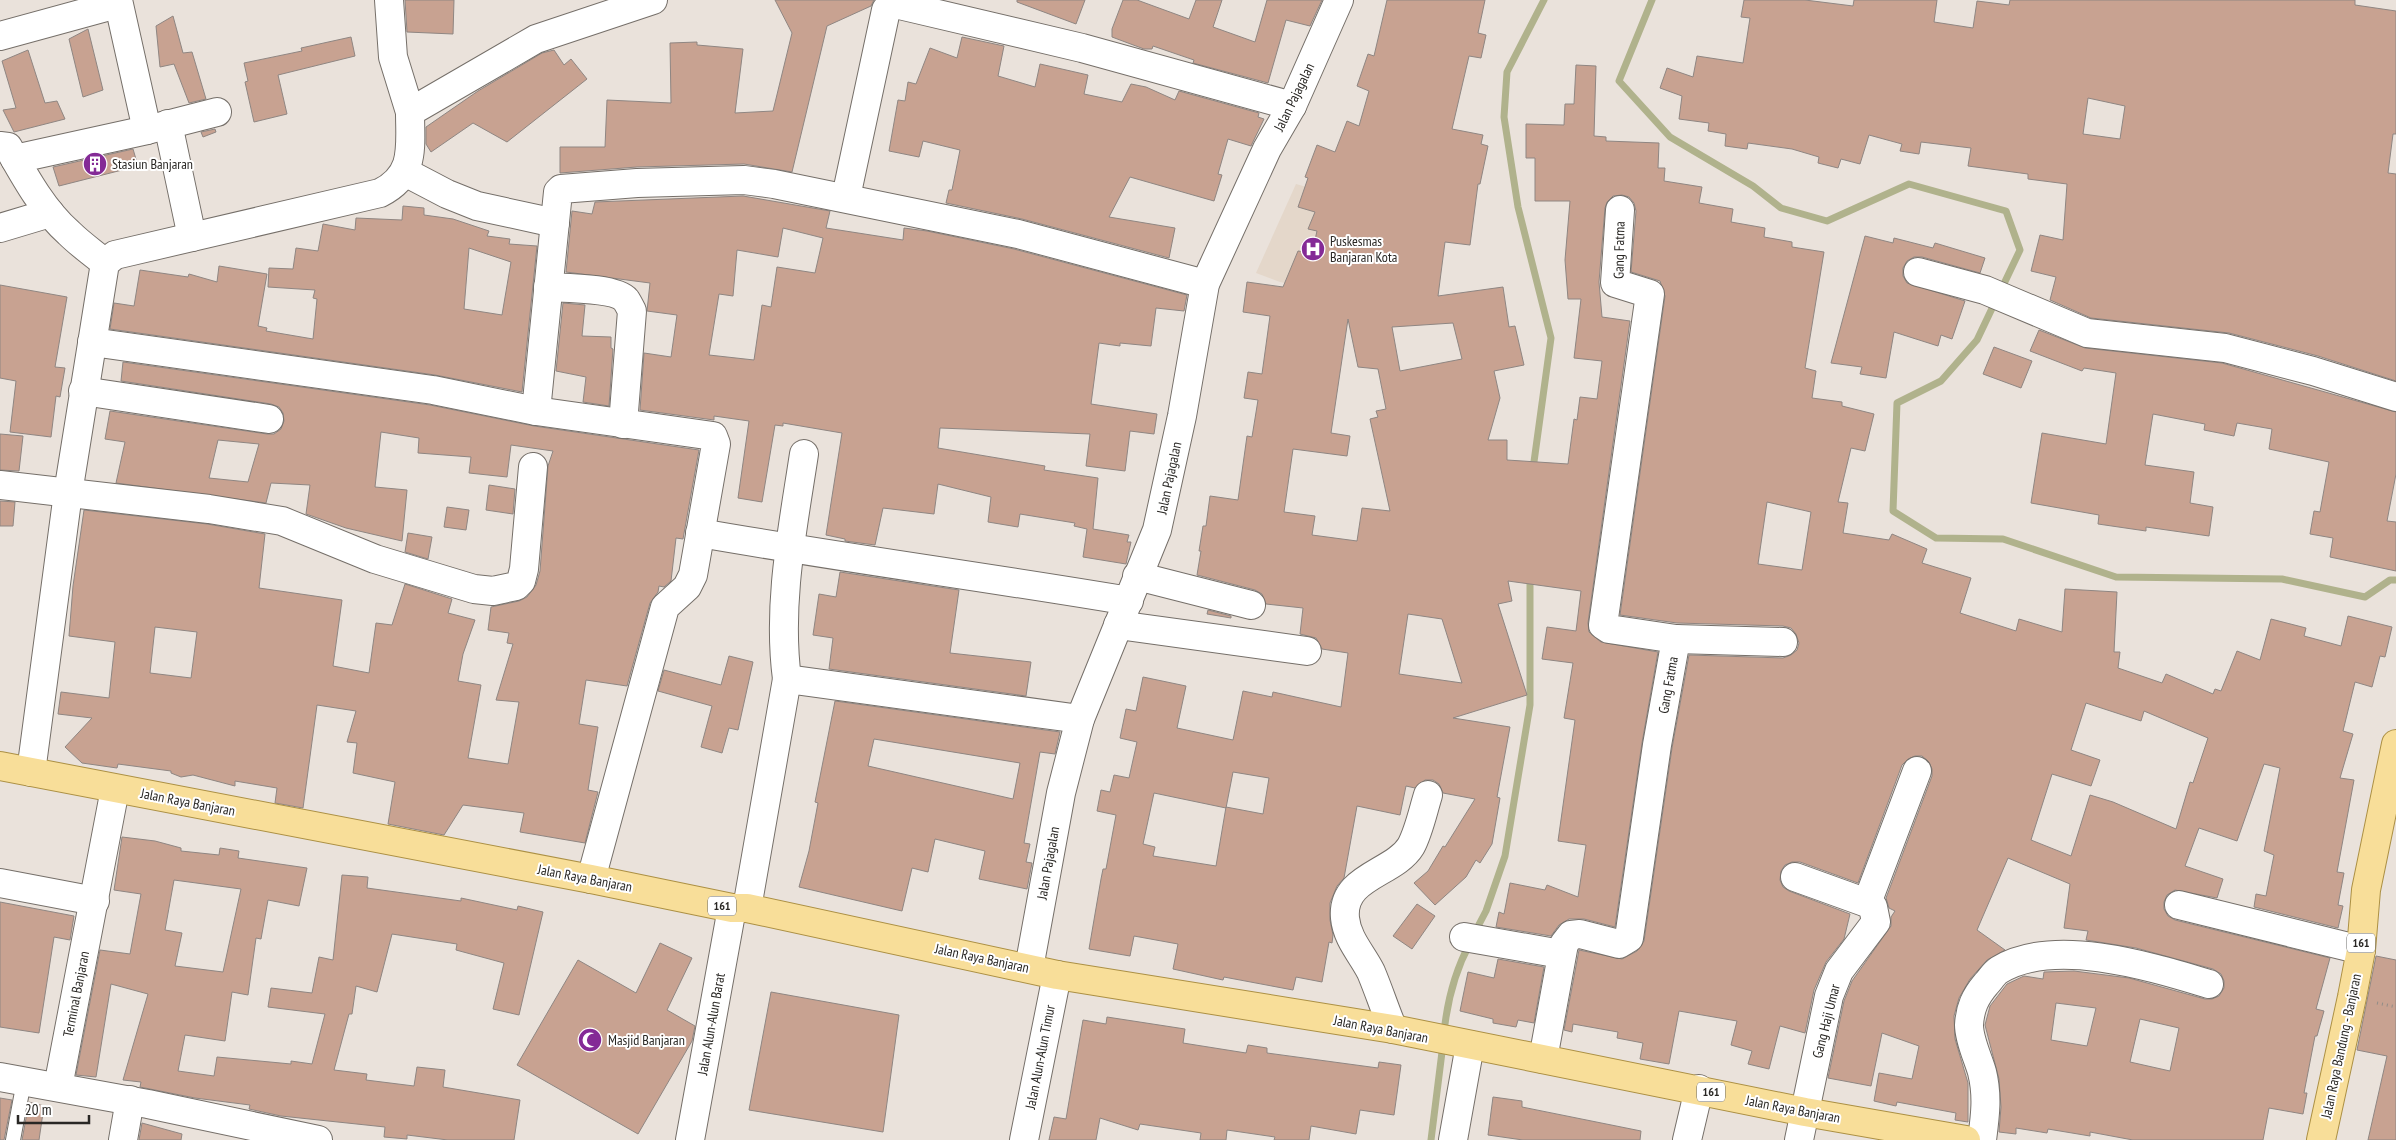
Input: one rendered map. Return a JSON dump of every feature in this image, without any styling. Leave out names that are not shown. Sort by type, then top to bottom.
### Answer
[{"type":"main road","name":"Jalan Raya Bandung - Banjaran","points":[[2321,1140],[2360,950],[2366,890],[2396,744]]},
{"type":"main road","name":"Jalan Raya Banjaran","points":[[0,766],[591,878],[1057,974],[1403,1032],[1699,1089],[1805,1112],[1966,1140]]},
{"type":"street","points":[[31,772],[68,493],[105,263],[116,255],[380,193],[394,186],[405,172],[410,154],[410,112],[393,57],[389,0]]},
{"type":"street","points":[[410,112],[536,39],[653,0]]},
{"type":"street","name":"Jalan Pajagalan","points":[[1028,968],[1061,793],[1080,719],[1157,530],[1182,416],[1205,284],[1267,149],[1292,106],[1339,0]]},
{"type":"street","points":[[0,36],[117,2],[192,237]]},
{"type":"street","points":[[846,197],[886,10],[891,3],[1082,48],[1292,106]]},
{"type":"street","points":[[105,263],[68,233],[50,213],[8,152],[157,127],[216,112]]},
{"type":"street","points":[[405,172],[470,203],[555,223]]},
{"type":"street","points":[[536,411],[558,192],[566,188],[637,183],[744,180],[846,197],[1018,234],[1205,284]]},
{"type":"street","name":"Gang Fatma","points":[[1543,1059],[1564,944],[1571,935],[1580,934],[1619,944],[1629,938],[1676,639],[1609,629],[1603,625],[1650,294],[1615,283],[1620,210]]},
{"type":"street","points":[[0,228],[50,213]]},
{"type":"street","points":[[1918,272],[1996,296],[2087,333],[2224,348],[2323,373],[2396,397]]},
{"type":"street","points":[[548,287],[618,294],[626,300],[632,311],[623,424]]},
{"type":"street","points":[[92,342],[433,390],[536,411],[711,435],[716,444],[691,581],[665,607],[591,878]]},
{"type":"street","points":[[83,391],[269,419]]},
{"type":"street","name":"Jalan Alun-Alun Barat","points":[[690,1140],[787,679],[783,647],[790,548],[804,454]]},
{"type":"street","points":[[0,485],[209,509],[282,521],[375,559],[474,589],[493,591],[516,586],[520,582],[524,569],[533,467]]},
{"type":"street","points":[[700,533],[958,572],[1133,588],[1251,605]]},
{"type":"street","points":[[1118,625],[1307,651]]},
{"type":"street","points":[[1676,639],[1783,642]]},
{"type":"street","points":[[787,679],[1080,719]]},
{"type":"street","points":[[1795,877],[1867,903],[1917,771]]},
{"type":"street","name":"Terminal Banjaran","points":[[58,1086],[95,901],[115,788]]},
{"type":"street","points":[[1403,1032],[1352,942],[1345,919],[1345,911],[1351,892],[1365,879],[1399,860],[1411,846],[1428,795]]},
{"type":"street","points":[[0,883],[95,901]]},
{"type":"street","name":"Gang Haji Umar","points":[[1805,1112],[1830,996],[1839,970],[1876,922],[1873,907],[1867,903]]},
{"type":"street","points":[[2179,905],[2360,950]]},
{"type":"street","points":[[1464,937],[1561,954]]},
{"type":"street","points":[[1982,1140],[1987,1105],[1982,1074],[1969,1028],[1971,1008],[1976,996],[1997,971],[2017,962],[2047,956],[2085,956],[2125,961],[2209,984]]},
{"type":"street","name":"Jalan Alun-Alun Timur","points":[[1024,1140],[1057,974]]},
{"type":"street","points":[[1453,1140],[1463,1044]]},
{"type":"street","points":[[12,1079],[130,1100],[224,1130],[318,1140]]},
{"type":"street","points":[[1687,1140],[1699,1089]]},
{"type":"street","points":[[123,1140],[130,1100]]},
{"type":"street","points":[[1799,1140],[1805,1112]]},
{"type":"lane","points":[[12,1079],[13,1140]]},
{"type":"shaded area","name":"Puskesmas Banjaran Kota","points":[[1296,184],[1366,204],[1354,297],[1280,282],[1256,273]]},
{"type":"building","points":[[405,0],[454,0],[453,34],[407,32]]},
{"type":"building","points":[[775,0],[874,0],[871,6],[827,26],[792,172],[744,164],[637,167],[560,173],[560,147],[605,147],[607,100],[671,103],[670,43],[697,42],[697,45],[743,49],[735,113],[773,111],[792,33]]},
{"type":"building","points":[[1017,0],[1085,0],[1076,24],[1017,2]]},
{"type":"building","points":[[1123,0],[1137,0],[1189,19],[1196,0],[1222,0],[1213,27],[1255,42],[1267,0],[1322,0],[1310,26],[1286,20],[1268,83],[1193,63],[1194,60],[1153,46],[1152,49],[1144,49],[1112,37],[1112,29]]},
{"type":"building","points":[[1387,0],[1485,0],[1478,33],[1486,35],[1481,58],[1469,56],[1452,129],[1483,135],[1481,144],[1488,146],[1480,184],[1478,184],[1470,245],[1445,242],[1438,296],[1503,287],[1509,327],[1515,326],[1524,365],[1494,371],[1500,398],[1488,440],[1507,440],[1507,460],[1568,464],[1574,419],[1577,420],[1580,397],[1597,399],[1602,361],[1574,358],[1581,299],[1568,299],[1565,260],[1570,201],[1535,201],[1535,158],[1526,158],[1526,124],[1564,125],[1565,104],[1574,104],[1576,65],[1596,66],[1594,136],[1606,137],[1606,141],[1659,143],[1658,168],[1665,168],[1664,181],[1702,187],[1699,203],[1733,209],[1731,222],[1765,228],[1764,237],[1792,242],[1792,247],[1824,252],[1805,368],[1816,371],[1812,398],[1842,402],[1842,406],[1874,414],[1865,451],[1851,448],[1838,502],[1848,503],[1843,533],[1889,540],[1892,534],[1927,549],[1922,563],[1971,578],[1960,613],[2016,631],[2019,619],[2062,632],[2065,589],[2117,592],[2114,652],[2120,652],[2118,668],[2162,683],[2166,674],[2213,694],[2215,689],[2221,691],[2237,651],[2260,660],[2271,619],[2306,628],[2304,636],[2341,646],[2348,616],[2392,627],[2385,657],[2380,656],[2372,687],[2355,682],[2343,731],[2353,734],[2340,778],[2354,780],[2337,872],[2344,873],[2338,905],[2343,906],[2338,928],[2254,907],[2256,894],[2266,896],[2274,855],[2264,851],[2280,768],[2264,764],[2237,841],[2199,828],[2185,866],[2223,879],[2217,898],[2175,890],[2167,895],[2164,902],[2164,909],[2168,916],[2175,920],[2330,958],[2316,1009],[2324,1011],[2317,1036],[2315,1036],[2304,1093],[2307,1093],[2303,1114],[2269,1108],[2263,1140],[2133,1140],[2090,1132],[2090,1136],[2048,1129],[2047,1133],[2016,1128],[2016,1134],[1999,1132],[2001,1107],[1999,1079],[1985,1025],[1990,1006],[2007,984],[2024,976],[2043,979],[2044,972],[2074,971],[2129,978],[2205,999],[2219,996],[2224,988],[2221,974],[2213,969],[2136,948],[2086,940],[2088,931],[2064,928],[2070,884],[2008,858],[1977,930],[2005,950],[1987,960],[1970,979],[1959,998],[1954,1016],[1955,1039],[1968,1083],[1968,1122],[1955,1120],[1956,1113],[1897,1102],[1896,1106],[1874,1101],[1879,1073],[1912,1079],[1919,1046],[1882,1033],[1871,1086],[1828,1078],[1844,1001],[1852,981],[1891,926],[1891,917],[1895,911],[1889,908],[1886,898],[1932,776],[1929,762],[1922,756],[1908,759],[1902,765],[1858,883],[1800,862],[1792,862],[1785,865],[1781,871],[1780,880],[1783,887],[1789,891],[1850,914],[1844,939],[1826,962],[1814,990],[1805,1033],[1780,1026],[1769,1069],[1748,1064],[1752,1051],[1731,1045],[1737,1021],[1679,1011],[1669,1064],[1640,1059],[1643,1043],[1617,1038],[1618,1032],[1573,1024],[1572,1032],[1564,1030],[1579,950],[1622,959],[1637,951],[1644,941],[1672,748],[1689,655],[1783,658],[1797,650],[1799,643],[1796,634],[1791,628],[1783,626],[1677,623],[1620,615],[1665,296],[1660,281],[1631,272],[1636,211],[1634,203],[1629,197],[1622,195],[1613,196],[1607,202],[1605,208],[1599,282],[1602,317],[1630,321],[1588,623],[1589,632],[1601,642],[1658,652],[1642,743],[1615,927],[1584,919],[1569,919],[1559,925],[1551,936],[1496,927],[1499,912],[1504,914],[1510,883],[1545,890],[1547,885],[1578,897],[1586,845],[1558,841],[1575,720],[1564,718],[1573,663],[1542,659],[1547,627],[1576,631],[1581,591],[1508,581],[1512,601],[1498,604],[1527,695],[1453,718],[1510,727],[1497,797],[1500,798],[1492,844],[1480,863],[1476,860],[1466,877],[1435,905],[1414,883],[1428,871],[1475,799],[1443,793],[1439,784],[1433,780],[1425,780],[1415,788],[1406,786],[1400,815],[1357,806],[1344,878],[1337,886],[1330,903],[1330,920],[1333,935],[1332,943],[1329,942],[1322,982],[1296,977],[1293,990],[1224,977],[1223,980],[1173,969],[1178,944],[1134,936],[1130,956],[1089,949],[1103,869],[1106,869],[1116,815],[1097,811],[1101,790],[1110,792],[1114,775],[1129,778],[1137,742],[1120,738],[1126,709],[1136,711],[1143,677],[1186,686],[1177,728],[1233,740],[1243,691],[1272,697],[1273,692],[1341,707],[1348,653],[1322,649],[1316,638],[1300,634],[1303,608],[1266,604],[1262,594],[1255,590],[1197,575],[1203,526],[1206,526],[1210,496],[1238,500],[1247,436],[1252,437],[1258,400],[1244,398],[1248,372],[1262,374],[1270,316],[1243,312],[1247,282],[1283,287],[1298,251],[1312,253],[1317,231],[1308,229],[1315,212],[1298,207],[1308,178],[1305,177],[1317,145],[1335,152],[1347,121],[1359,126],[1369,91],[1357,86],[1368,54],[1374,56]],"holes":[[[1348,319],[1358,367],[1378,369],[1386,409],[1376,411],[1378,417],[1370,419],[1390,511],[1362,508],[1357,541],[1312,535],[1315,516],[1284,512],[1293,449],[1347,456],[1350,436],[1331,433]],[[1453,323],[1462,359],[1400,371],[1392,327]],[[1767,502],[1811,512],[1802,570],[1758,564]],[[1408,614],[1442,619],[1462,683],[1399,674]],[[2086,703],[2141,721],[2144,711],[2208,738],[2193,783],[2190,782],[2176,829],[2113,802],[2090,795],[2071,856],[2031,840],[2052,774],[2091,786],[2100,760],[2071,750]],[[1233,772],[1269,778],[1263,814],[1226,807]],[[1154,793],[1226,808],[1216,866],[1153,856],[1155,847],[1143,844]],[[2056,1003],[2096,1008],[2087,1046],[2051,1040]],[[2140,1019],[2179,1028],[2170,1071],[2130,1062]]]},
{"type":"building","points":[[1744,0],[1805,0],[1853,6],[1854,0],[1937,0],[1934,22],[1973,28],[1977,1],[2009,5],[2010,0],[2355,0],[2355,5],[2396,11],[2396,134],[2393,134],[2388,173],[2396,174],[2396,381],[2318,356],[2229,333],[2091,318],[2050,300],[2056,277],[2031,271],[2040,235],[2063,240],[2067,184],[2028,179],[2028,174],[1968,166],[1971,148],[1921,142],[1919,154],[1900,151],[1902,144],[1869,135],[1860,164],[1841,159],[1838,168],[1818,163],[1819,157],[1792,149],[1748,143],[1747,149],[1725,146],[1726,134],[1708,131],[1709,123],[1679,119],[1682,96],[1660,88],[1667,68],[1693,77],[1697,56],[1743,63],[1750,18],[1741,17]],"holes":[[[2088,98],[2125,106],[2120,139],[2083,134]]]},
{"type":"building","points":[[173,16],[183,53],[192,52],[206,99],[189,103],[174,64],[160,67],[156,26]]},
{"type":"building","points":[[88,29],[103,90],[83,97],[69,39]]},
{"type":"building","points":[[351,37],[355,56],[278,75],[287,114],[254,122],[245,82],[248,81],[244,63],[302,51],[301,48]]},
{"type":"building","points":[[962,37],[1004,46],[998,76],[1035,87],[1040,64],[1088,75],[1084,94],[1122,102],[1131,84],[1146,87],[1175,100],[1179,91],[1259,113],[1258,117],[1264,119],[1251,146],[1228,139],[1218,174],[1222,175],[1214,201],[1130,177],[1109,217],[1175,228],[1169,258],[1022,219],[946,203],[949,190],[952,190],[960,150],[923,141],[919,157],[889,151],[898,100],[905,101],[908,82],[916,84],[930,48],[957,58]]},
{"type":"building","points":[[28,50],[45,103],[57,101],[65,119],[14,132],[3,110],[16,108],[2,61]]},
{"type":"building","points":[[554,50],[564,65],[571,59],[587,79],[507,142],[473,123],[431,152],[426,144],[426,127],[478,91],[542,53]]},
{"type":"building","points":[[215,129],[216,132],[203,137],[201,132]]},
{"type":"building","name":"Stasiun Banjaran","points":[[133,149],[138,166],[59,186],[53,167]]},
{"type":"building","points":[[743,196],[830,211],[826,228],[903,240],[904,228],[927,231],[1014,249],[1187,295],[1184,311],[1156,308],[1151,346],[1120,343],[1120,346],[1099,343],[1091,404],[1157,414],[1154,434],[1130,431],[1125,471],[1086,466],[1090,434],[940,428],[938,448],[1045,466],[1044,470],[1098,478],[1093,529],[1129,535],[1127,542],[1131,542],[1126,564],[1083,557],[1087,529],[1074,526],[1075,523],[1020,514],[1018,527],[988,522],[991,497],[938,484],[934,514],[883,508],[875,545],[845,541],[845,539],[826,535],[842,433],[783,423],[783,426],[775,425],[762,502],[738,498],[749,421],[714,416],[714,420],[640,410],[644,353],[671,357],[677,315],[647,311],[650,283],[566,272],[572,211],[592,214],[595,202]],"holes":[[[783,228],[823,238],[815,273],[777,267],[771,307],[762,305],[754,360],[709,355],[719,294],[733,296],[737,250],[778,257]]]},
{"type":"building","points":[[403,206],[424,208],[424,215],[453,219],[489,231],[487,236],[510,239],[509,244],[537,246],[522,392],[435,375],[110,329],[114,303],[134,306],[140,270],[188,277],[189,274],[217,282],[219,266],[267,274],[258,326],[267,328],[266,331],[313,339],[317,299],[313,298],[315,290],[268,287],[269,268],[293,269],[296,248],[318,251],[323,224],[355,230],[356,218],[402,220]],"holes":[[[469,248],[511,262],[502,315],[464,309]]]},
{"type":"building","points":[[1865,236],[1893,243],[1894,238],[1933,248],[1935,243],[1985,258],[1980,273],[1922,257],[1914,257],[1907,261],[1903,268],[1903,276],[1907,283],[1965,301],[1952,339],[1941,335],[1938,346],[1894,332],[1886,378],[1860,374],[1862,367],[1831,363]]},
{"type":"building","points":[[0,285],[67,297],[55,367],[65,368],[60,397],[56,396],[51,437],[10,432],[16,381],[0,378]]},
{"type":"building","points":[[563,303],[585,305],[582,336],[611,337],[611,348],[613,349],[609,406],[583,402],[586,377],[556,371]]},
{"type":"building","points":[[2039,330],[2085,348],[2222,363],[2396,412],[2396,474],[2387,521],[2396,522],[2396,571],[2330,557],[2333,538],[2310,534],[2314,511],[2320,512],[2329,462],[2269,449],[2272,429],[2237,423],[2234,436],[2204,430],[2205,424],[2153,414],[2145,465],[2194,472],[2190,503],[2213,507],[2209,536],[2146,527],[2146,531],[2098,524],[2099,515],[2031,503],[2042,433],[2106,444],[2116,373],[2084,368],[2082,371],[2030,351]]},
{"type":"building","points":[[1994,347],[2032,361],[2021,388],[1983,374]]},
{"type":"building","points":[[123,362],[430,405],[534,426],[699,450],[683,539],[676,538],[671,581],[664,587],[659,586],[658,592],[650,603],[627,686],[586,680],[579,724],[598,727],[588,790],[598,792],[585,843],[520,832],[524,813],[463,805],[444,835],[388,824],[395,782],[353,773],[357,743],[347,742],[356,711],[317,705],[303,808],[275,803],[277,788],[235,781],[235,786],[193,775],[181,777],[171,773],[171,771],[118,764],[117,768],[82,763],[65,747],[92,718],[58,714],[61,692],[109,698],[115,642],[69,636],[73,586],[84,510],[207,524],[265,534],[259,588],[342,600],[333,666],[369,673],[376,623],[392,625],[405,584],[452,599],[448,613],[475,620],[463,654],[458,681],[481,685],[468,758],[508,764],[519,702],[496,700],[513,644],[507,643],[509,633],[488,630],[491,607],[519,601],[527,597],[536,585],[540,571],[548,466],[553,451],[511,445],[507,477],[469,473],[471,457],[418,453],[419,438],[381,432],[375,487],[407,490],[402,541],[346,528],[306,514],[310,485],[271,483],[266,503],[116,483],[125,442],[105,439],[110,411],[267,434],[274,434],[281,429],[284,421],[283,413],[279,407],[271,404],[121,381]],"holes":[[[218,440],[259,444],[248,482],[209,478]],[[155,627],[197,632],[191,678],[150,673]]]},
{"type":"building","points":[[0,434],[23,436],[19,471],[0,470]]},
{"type":"building","points":[[489,485],[515,489],[513,514],[486,510]]},
{"type":"building","points":[[0,501],[15,502],[13,526],[0,526]]},
{"type":"building","points":[[447,507],[469,510],[466,530],[444,527]]},
{"type":"building","points":[[408,533],[432,537],[428,559],[405,552]]},
{"type":"building","points":[[840,572],[959,590],[950,653],[1031,662],[1026,696],[829,669],[833,638],[813,635],[819,594],[836,597]]},
{"type":"building","points":[[1208,610],[1231,616],[1231,618],[1207,614]]},
{"type":"building","points":[[729,656],[753,662],[738,730],[729,728],[722,753],[701,747],[712,706],[658,691],[664,670],[721,685]]},
{"type":"building","points":[[835,701],[1060,732],[1055,754],[1040,752],[1024,843],[1030,844],[1026,862],[1032,863],[1027,889],[979,879],[985,851],[935,839],[928,872],[912,868],[902,911],[799,887],[809,851],[818,803],[815,802]],"holes":[[[874,739],[1020,763],[1013,799],[868,766]]]},
{"type":"building","points":[[122,837],[155,841],[181,848],[181,851],[219,855],[220,848],[239,851],[238,858],[307,868],[299,906],[268,900],[261,939],[256,938],[248,995],[232,992],[225,1041],[185,1035],[178,1071],[214,1076],[217,1057],[291,1064],[291,1061],[312,1064],[325,1014],[268,1007],[271,988],[312,993],[319,957],[333,960],[342,875],[368,877],[367,888],[461,901],[461,898],[517,910],[518,906],[543,912],[519,1015],[493,1009],[504,963],[456,950],[457,944],[392,934],[377,992],[356,986],[352,1014],[349,1014],[334,1070],[367,1074],[366,1080],[414,1086],[417,1067],[445,1070],[443,1087],[520,1100],[514,1140],[448,1140],[407,1135],[407,1139],[384,1137],[385,1127],[281,1116],[249,1109],[250,1105],[195,1098],[140,1087],[141,1082],[123,1080],[148,994],[111,984],[96,1077],[76,1075],[100,950],[130,954],[141,894],[114,890]],"holes":[[[174,880],[241,889],[223,972],[175,966],[182,933],[165,930]]]},
{"type":"building","points":[[0,902],[74,916],[70,940],[54,937],[39,1033],[0,1027]]},
{"type":"building","points":[[1417,904],[1435,916],[1412,949],[1393,936]]},
{"type":"building","points":[[660,943],[692,958],[667,1010],[695,1026],[692,1041],[638,1134],[517,1065],[578,960],[636,993]]},
{"type":"building","points":[[2376,956],[2396,960],[2396,1140],[2368,1140],[2387,1056],[2357,1050]]},
{"type":"building","points":[[1498,959],[1544,967],[1534,1023],[1518,1020],[1516,1027],[1493,1023],[1493,1019],[1460,1011],[1468,972],[1494,978]]},
{"type":"building","points":[[771,992],[899,1015],[883,1132],[749,1110]]},
{"type":"building","points":[[1107,1017],[1185,1029],[1183,1043],[1246,1053],[1248,1045],[1267,1048],[1267,1053],[1378,1068],[1379,1062],[1401,1065],[1394,1115],[1360,1110],[1356,1134],[1311,1126],[1309,1140],[1274,1140],[1275,1137],[1227,1130],[1226,1140],[1200,1140],[1201,1133],[1140,1124],[1138,1130],[1100,1118],[1096,1140],[1049,1140],[1054,1117],[1066,1119],[1083,1020],[1106,1024]]},
{"type":"building","points":[[1493,1097],[1522,1101],[1522,1107],[1641,1131],[1640,1140],[1523,1140],[1488,1135]]},
{"type":"building","points":[[0,1098],[12,1100],[4,1140],[0,1140]]},
{"type":"building","points":[[29,1102],[44,1106],[39,1140],[22,1140]]},
{"type":"building","points":[[142,1123],[182,1134],[181,1140],[139,1140]]},
{"type":"waterway","points":[[1533,469],[1551,338],[1518,207],[1504,117],[1507,72],[1544,0]]},
{"type":"waterway","points":[[1652,0],[1619,81],[1670,137],[1753,186],[1781,208],[1827,221],[1909,184],[2006,211],[2020,250],[2001,290]]},
{"type":"waterway","points":[[1996,300],[1977,340],[1941,381],[1897,403],[1893,511],[1936,538],[2003,539],[2116,577],[2282,579],[2365,597],[2390,580],[2396,580]]},
{"type":"waterway","points":[[1474,934],[1486,911],[1505,856],[1530,705],[1530,575]]},
{"type":"waterway","points":[[1444,1033],[1452,987],[1470,943]]},
{"type":"waterway","points":[[1431,1140],[1443,1044]]},
{"type":"place","name":"Stasiun Banjaran","points":[[95,164]]},
{"type":"place","name":"Puskesmas Banjaran Kota","points":[[1313,249]]},
{"type":"place","name":"Masjid Banjaran","points":[[590,1040]]}]
